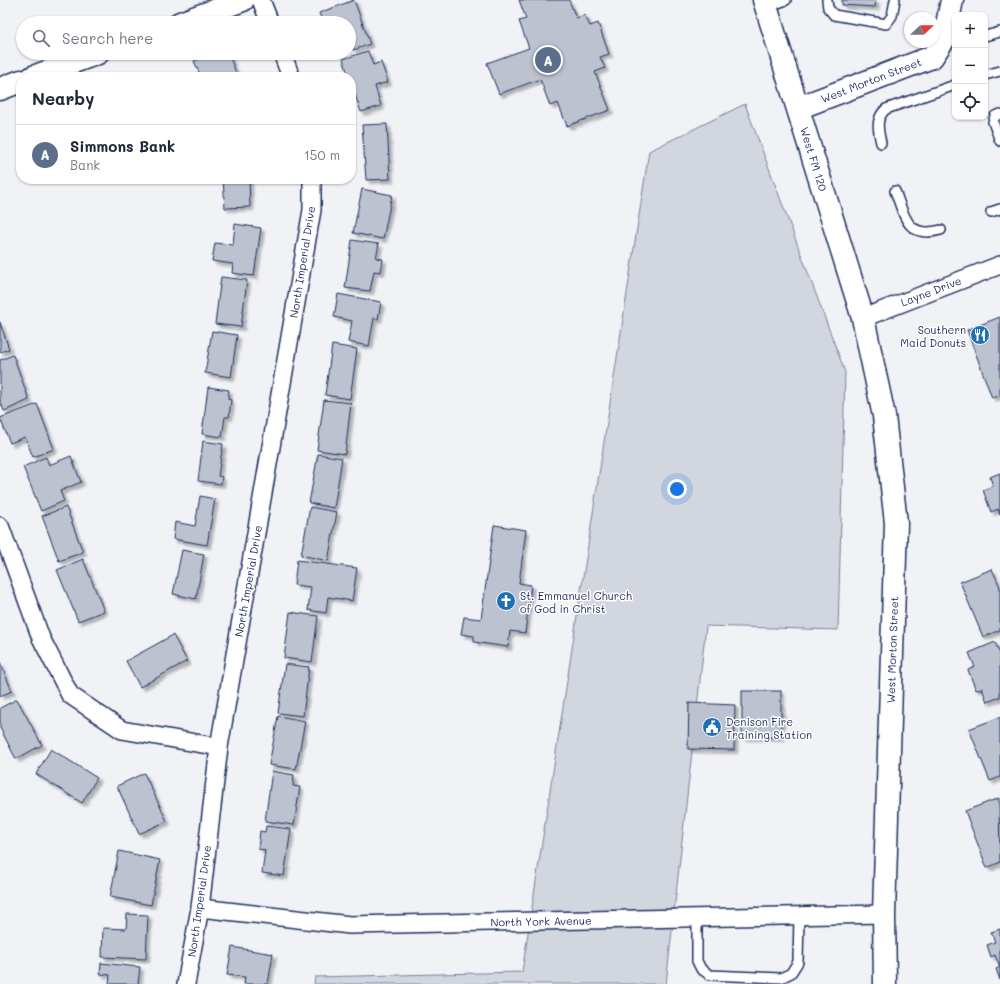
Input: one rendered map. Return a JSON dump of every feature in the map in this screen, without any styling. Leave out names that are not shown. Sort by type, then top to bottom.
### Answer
[{"type":"main road","points":[[199,16],[244,0]]},
{"type":"main road","name":"West Morton Street","points":[[798,108],[932,57],[948,44],[944,39],[952,0]]},
{"type":"main road","name":"West FM 120","points":[[772,2],[798,108],[863,318]]},
{"type":"main road","points":[[47,72],[79,60]]},
{"type":"main road","points":[[0,89],[16,83]]},
{"type":"main road","name":"West Morton Street","points":[[863,318],[884,416],[896,523],[884,914],[885,984]]},
{"type":"street","points":[[261,0],[267,16]]},
{"type":"street","points":[[285,60],[289,72]]},
{"type":"street","name":"North Imperial Drive","points":[[186,984],[200,908],[219,747],[312,210],[312,184]]},
{"type":"street","name":"Layne Drive","points":[[863,318],[1000,265]]},
{"type":"street","points":[[0,526],[41,638],[70,695],[122,730],[219,747]]},
{"type":"street","name":"North York Avenue","points":[[200,908],[350,925],[884,914]]},
{"type":"lane","points":[[828,0],[828,8],[834,15],[886,24],[892,16],[895,0]]},
{"type":"lane","points":[[988,35],[1000,32]]},
{"type":"lane","points":[[988,74],[1000,71]]},
{"type":"lane","points":[[881,143],[877,125],[880,115],[886,109],[952,86]]},
{"type":"lane","points":[[1000,114],[995,116],[993,122],[1000,141]]},
{"type":"lane","points":[[895,191],[906,222],[916,232],[929,233],[940,230]]},
{"type":"lane","points":[[792,984],[791,974],[798,962],[799,916]]},
{"type":"lane","points":[[697,918],[698,961],[701,969],[710,975],[781,978],[791,974]]},
{"type":"shaded area","points":[[745,104],[845,372],[838,630],[706,626],[666,984],[314,984],[315,977],[522,972],[649,151]]},
{"type":"building","points":[[354,0],[370,44],[356,49],[356,16],[320,16],[319,13]]},
{"type":"building","points":[[519,0],[569,0],[576,18],[585,15],[590,26],[598,23],[609,54],[600,57],[605,68],[595,72],[610,110],[567,126],[558,103],[550,106],[540,79],[499,94],[487,63],[529,48],[519,21],[526,19]]},
{"type":"building","points":[[842,0],[876,0],[875,7],[842,5]]},
{"type":"building","points":[[368,51],[373,65],[381,62],[388,82],[375,86],[381,106],[361,112],[356,98],[356,72],[347,72],[343,60],[356,60],[356,55]]},
{"type":"building","points":[[231,60],[236,72],[199,72],[194,61]]},
{"type":"building","points":[[387,124],[390,179],[366,180],[362,125]]},
{"type":"building","points":[[223,184],[249,184],[250,207],[225,208]]},
{"type":"building","points":[[362,189],[392,195],[383,239],[353,233]]},
{"type":"building","points":[[235,224],[261,228],[254,276],[232,273],[233,264],[212,261],[215,243],[233,245]]},
{"type":"building","points":[[352,240],[379,244],[376,258],[383,259],[381,272],[374,271],[370,291],[345,288]]},
{"type":"building","points":[[221,277],[247,280],[241,327],[215,324]]},
{"type":"building","points":[[338,294],[381,302],[378,319],[374,318],[369,346],[348,342],[352,321],[334,317]]},
{"type":"building","points":[[1000,317],[1000,395],[992,398],[967,330]]},
{"type":"building","points":[[0,322],[9,349],[0,352]]},
{"type":"building","points":[[212,331],[237,335],[231,377],[205,373]]},
{"type":"building","points":[[332,345],[357,349],[350,399],[325,395]]},
{"type":"building","points":[[13,355],[29,400],[4,411],[0,400],[0,360]]},
{"type":"building","points":[[208,387],[229,390],[228,399],[231,400],[229,417],[225,417],[222,437],[202,434]]},
{"type":"building","points":[[324,400],[351,403],[345,454],[317,450]]},
{"type":"building","points":[[37,404],[54,449],[33,457],[25,437],[10,443],[0,418]]},
{"type":"building","points":[[203,441],[223,444],[218,476],[222,477],[221,484],[198,481]]},
{"type":"building","points":[[318,454],[342,458],[334,508],[309,503]]},
{"type":"building","points":[[71,456],[81,482],[60,491],[64,501],[41,511],[23,467],[46,457],[49,465]]},
{"type":"building","points":[[1000,473],[1000,515],[998,509],[991,512],[983,490],[993,486],[990,477]]},
{"type":"building","points":[[200,496],[215,499],[207,545],[173,539],[175,522],[195,526]]},
{"type":"building","points":[[66,507],[83,552],[59,561],[42,516]]},
{"type":"building","points":[[310,507],[337,512],[328,561],[301,555]]},
{"type":"building","name":"St. Emmanuel Church of God in Christ","points":[[494,525],[526,530],[519,583],[531,585],[525,633],[510,631],[508,647],[474,642],[474,636],[461,634],[464,617],[481,619]]},
{"type":"building","points":[[182,550],[204,554],[196,599],[173,594]]},
{"type":"building","points":[[83,559],[104,611],[78,621],[57,570]]},
{"type":"building","points":[[297,560],[357,568],[352,601],[328,597],[326,613],[308,610],[311,587],[294,585]]},
{"type":"building","points":[[992,569],[1000,587],[1000,630],[983,637],[960,582]]},
{"type":"building","points":[[290,612],[318,616],[312,662],[284,658]]},
{"type":"building","points":[[173,635],[187,661],[140,687],[126,661]]},
{"type":"building","points":[[995,642],[1000,654],[1000,697],[987,702],[982,688],[976,690],[968,670],[975,667],[969,653]]},
{"type":"building","points":[[0,662],[12,691],[0,696]]},
{"type":"building","points":[[285,664],[309,667],[303,716],[278,713]]},
{"type":"building","name":"Denison Fire Training Station","points":[[742,691],[781,691],[781,737],[742,737]]},
{"type":"building","points":[[17,699],[42,745],[16,759],[0,728],[0,708]]},
{"type":"building","name":"Denison Fire Training Station","points":[[689,703],[735,705],[734,750],[688,749]]},
{"type":"building","points":[[278,716],[305,721],[296,769],[269,765]]},
{"type":"building","points":[[1000,717],[1000,777],[990,781],[969,729]]},
{"type":"building","points":[[51,749],[97,778],[82,803],[36,774]]},
{"type":"building","points":[[272,771],[294,775],[293,786],[300,787],[294,825],[265,821]]},
{"type":"building","points":[[144,773],[167,821],[139,834],[117,786]]},
{"type":"building","points":[[999,798],[1000,862],[987,868],[965,811]]},
{"type":"building","points":[[266,826],[291,829],[284,876],[262,873],[265,850],[258,849],[260,831],[265,832]]},
{"type":"building","points":[[119,851],[160,860],[151,905],[110,897]]},
{"type":"building","points":[[127,914],[148,915],[146,959],[102,957],[103,928],[126,929]]},
{"type":"building","points":[[1000,929],[1000,967],[995,955],[991,957],[987,945],[995,942],[991,932]]},
{"type":"building","points":[[232,947],[273,954],[268,984],[244,984],[245,977],[227,975]]},
{"type":"building","points":[[101,963],[140,967],[138,984],[109,984],[110,975],[100,974]]},
{"type":"building","points":[[1000,967],[1000,980],[996,969]]},
{"type":"place","name":"Simmons Bank","points":[[548,60]]},
{"type":"place","name":"Southern Maid Donuts","points":[[980,335]]},
{"type":"place","name":"St. Emmanuel Church of God in Christ","points":[[506,601]]},
{"type":"place","name":"Denison Fire Training Station","points":[[712,727]]}]
